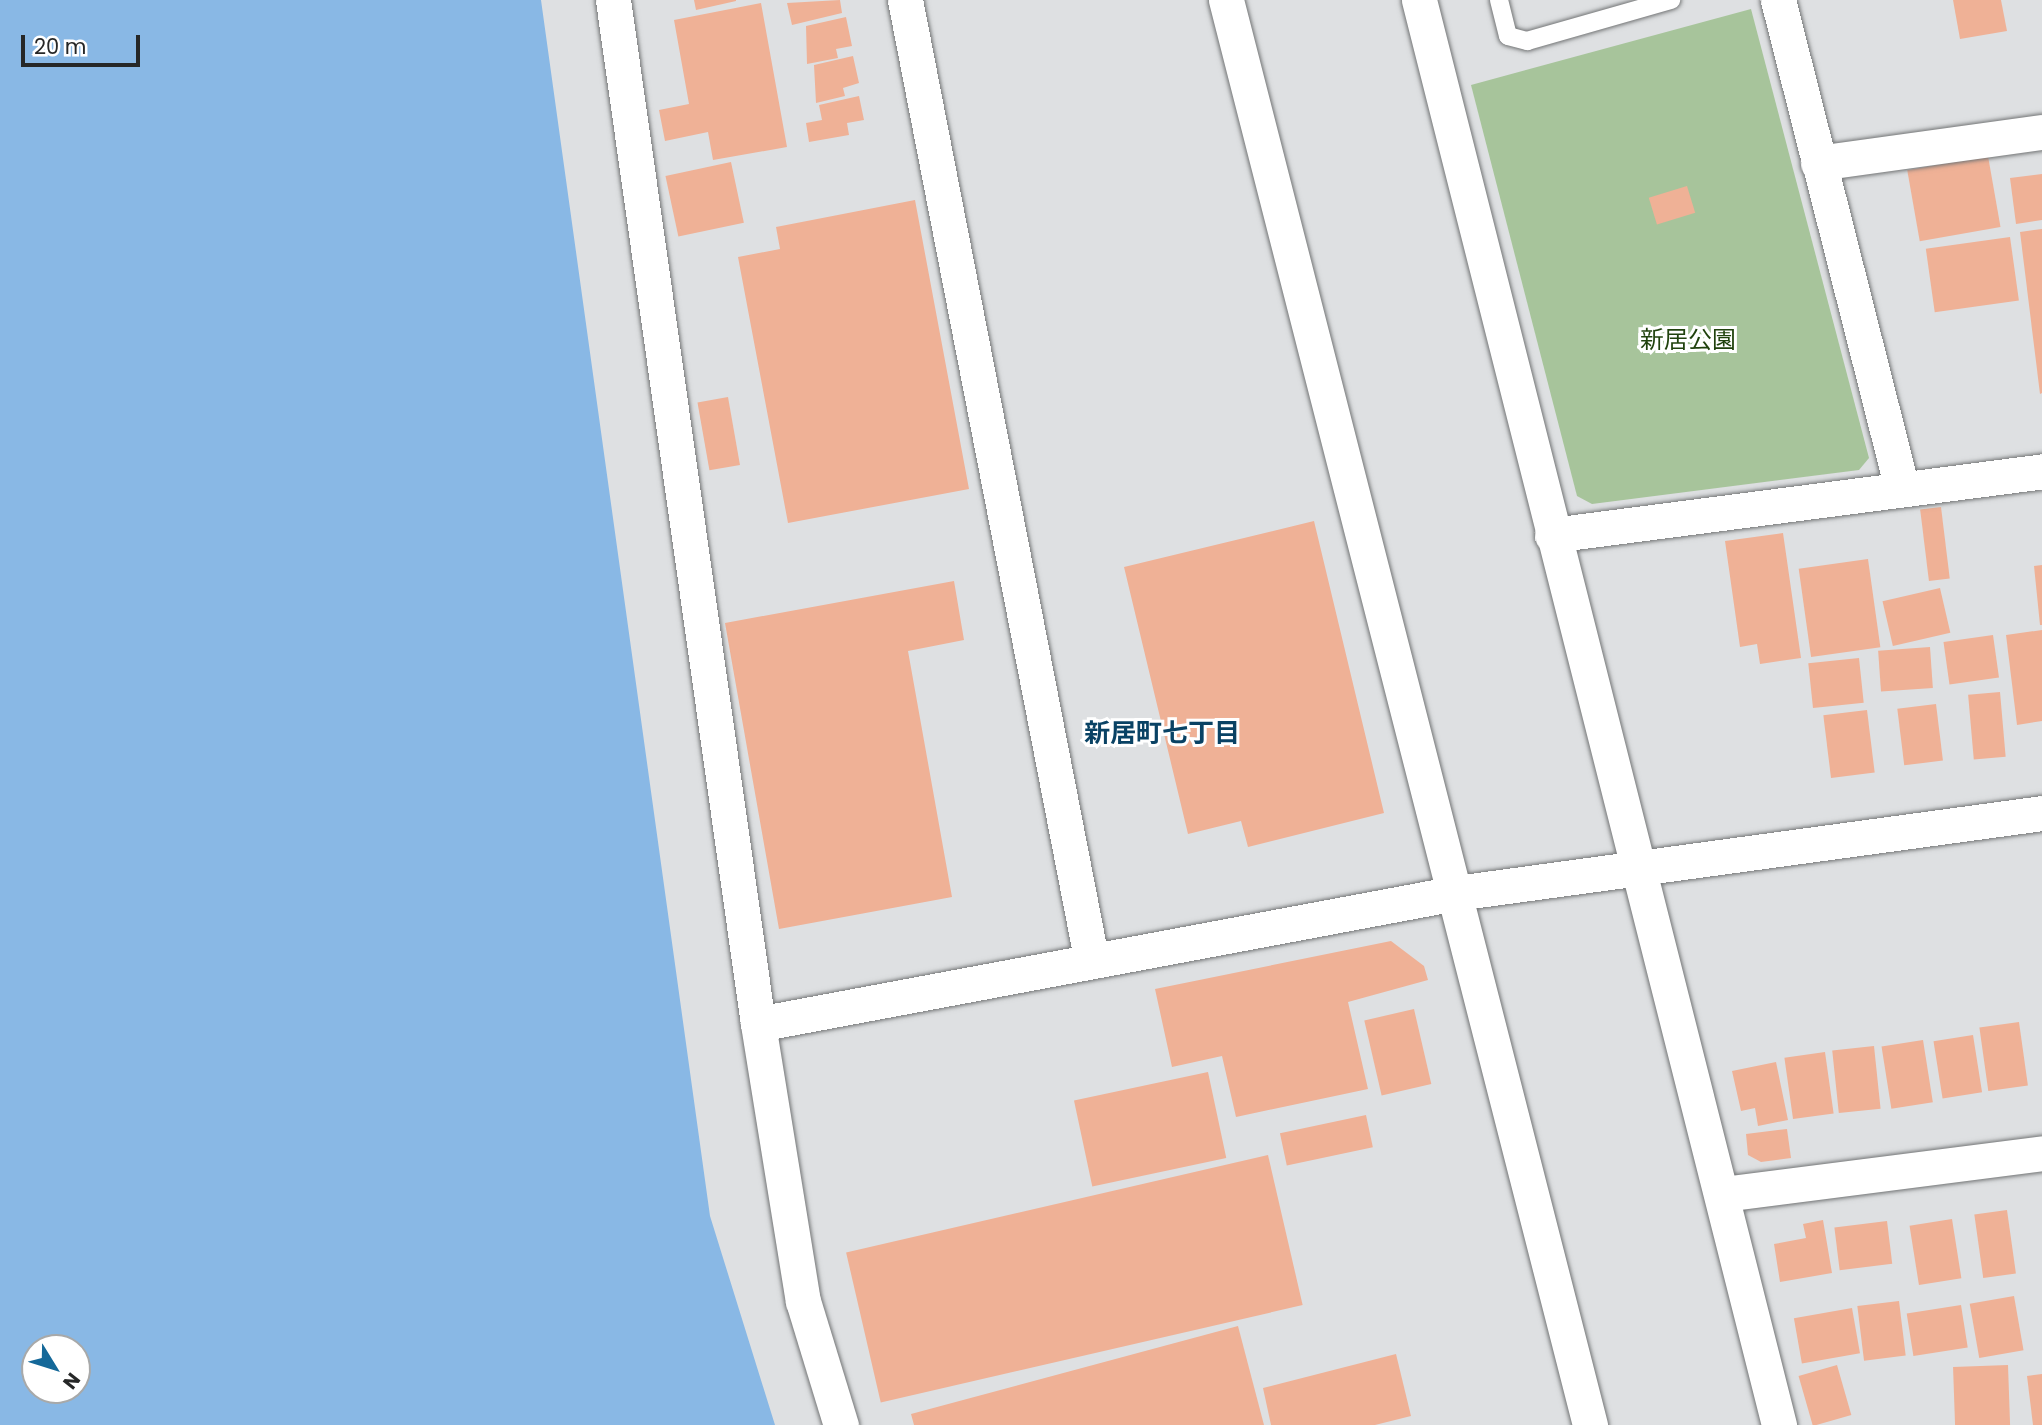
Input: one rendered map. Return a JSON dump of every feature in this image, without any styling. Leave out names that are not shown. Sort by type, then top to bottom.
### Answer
[{"type":"street","points":[[613,0],[758,1024],[803,1301],[841,1425]]},
{"type":"street","points":[[905,0],[1091,958]]},
{"type":"street","points":[[1226,0],[1457,893],[1590,1425]]},
{"type":"street","points":[[1419,0],[1636,866],[1724,1194],[1779,1425]]},
{"type":"street","points":[[1777,0],[1902,489]]},
{"type":"street","points":[[1818,163],[2042,132]]},
{"type":"street","points":[[1552,535],[2042,471]]},
{"type":"street","points":[[758,1024],[1091,958],[1457,893],[1636,866],[2042,813]]},
{"type":"street","points":[[1724,1194],[2042,1153]]},
{"type":"lane","points":[[1499,0],[1508,36],[1527,41],[1671,0]]},
{"type":"green space","name":"新居公園","points":[[1751,9],[1869,458],[1859,470],[1592,504],[1577,496],[1471,85]]},
{"type":"water","points":[[0,0],[541,0],[710,1216],[775,1425],[0,1425]]},
{"type":"building","points":[[694,0],[736,0],[736,1],[696,10]]},
{"type":"building","points":[[840,0],[842,13],[792,25],[787,3]]},
{"type":"building","points":[[1953,0],[2001,0],[2007,31],[1960,39]]},
{"type":"building","points":[[761,3],[787,147],[713,160],[708,132],[665,141],[659,110],[689,104],[674,20]]},
{"type":"building","points":[[846,17],[852,46],[836,49],[838,58],[807,64],[806,26]]},
{"type":"building","points":[[853,56],[859,83],[843,88],[845,96],[816,103],[814,65]]},
{"type":"building","points":[[859,96],[864,120],[847,123],[849,135],[809,142],[806,123],[822,120],[819,105]]},
{"type":"building","points":[[1988,156],[2001,227],[1920,241],[1907,170]]},
{"type":"building","points":[[731,162],[744,223],[678,237],[665,176]]},
{"type":"building","points":[[2042,174],[2042,220],[2016,224],[2010,178]]},
{"type":"building","points":[[1687,186],[1695,213],[1657,224],[1649,198]]},
{"type":"building","points":[[915,200],[969,489],[788,523],[738,257],[780,249],[776,227]]},
{"type":"building","points":[[2042,229],[2042,393],[2040,394],[2020,232]]},
{"type":"building","points":[[2010,237],[2019,300],[1935,312],[1926,249]]},
{"type":"building","points":[[728,397],[740,465],[709,470],[697,402]]},
{"type":"building","points":[[1941,507],[1950,578],[1929,581],[1920,510]]},
{"type":"building","points":[[1314,521],[1384,813],[1248,847],[1241,821],[1188,834],[1124,567]]},
{"type":"building","points":[[1783,533],[1801,658],[1760,664],[1757,644],[1740,647],[1725,541]]},
{"type":"building","points":[[1868,559],[1880,647],[1811,657],[1799,569]]},
{"type":"building","points":[[2042,565],[2042,625],[2040,625],[2034,566]]},
{"type":"building","points":[[954,581],[964,640],[908,651],[952,897],[779,929],[725,623]]},
{"type":"building","points":[[1940,588],[1950,633],[1893,646],[1883,601]]},
{"type":"building","points":[[2042,630],[2042,721],[2017,725],[2006,635]]},
{"type":"building","points":[[1993,635],[1999,678],[1949,685],[1943,642]]},
{"type":"building","points":[[1930,647],[1933,688],[1881,692],[1878,651]]},
{"type":"building","points":[[1859,658],[1864,703],[1813,708],[1808,663]]},
{"type":"building","points":[[2000,692],[2006,757],[1974,760],[1968,695]]},
{"type":"building","points":[[1936,704],[1943,761],[1904,765],[1897,709]]},
{"type":"building","points":[[1867,710],[1875,773],[1831,778],[1823,715]]},
{"type":"building","points":[[1391,941],[1424,966],[1428,980],[1348,1002],[1368,1089],[1236,1117],[1222,1056],[1172,1067],[1155,989]]},
{"type":"building","points":[[1414,1009],[1431,1084],[1382,1095],[1364,1020]]},
{"type":"building","points":[[2019,1022],[2028,1085],[1988,1091],[1979,1028]]},
{"type":"building","points":[[1973,1035],[1982,1092],[1943,1099],[1933,1041]]},
{"type":"building","points":[[1923,1040],[1933,1102],[1891,1109],[1882,1047]]},
{"type":"building","points":[[1874,1046],[1881,1109],[1839,1113],[1832,1050]]},
{"type":"building","points":[[1825,1052],[1834,1113],[1793,1119],[1784,1058]]},
{"type":"building","points":[[1776,1062],[1788,1120],[1758,1126],[1755,1108],[1741,1111],[1732,1071]]},
{"type":"building","points":[[1208,1072],[1226,1158],[1092,1187],[1074,1100]]},
{"type":"building","points":[[1366,1115],[1373,1147],[1287,1166],[1280,1133]]},
{"type":"building","points":[[1787,1129],[1791,1158],[1761,1162],[1748,1155],[1746,1134]]},
{"type":"building","points":[[1268,1155],[1303,1305],[881,1402],[846,1252]]},
{"type":"building","points":[[2007,1210],[2016,1273],[1983,1278],[1974,1215]]},
{"type":"building","points":[[1952,1219],[1961,1278],[1919,1285],[1910,1226]]},
{"type":"building","points":[[1823,1220],[1832,1273],[1780,1282],[1774,1244],[1806,1238],[1803,1224]]},
{"type":"building","points":[[1887,1221],[1892,1264],[1840,1270],[1834,1227]]},
{"type":"building","points":[[2014,1296],[2024,1350],[1979,1358],[1970,1304]]},
{"type":"building","points":[[1899,1301],[1906,1356],[1864,1361],[1857,1306]]},
{"type":"building","points":[[1961,1305],[1968,1347],[1913,1356],[1907,1314]]},
{"type":"building","points":[[1852,1308],[1860,1353],[1802,1364],[1794,1318]]},
{"type":"building","points":[[1238,1326],[1264,1425],[914,1425],[911,1414]]},
{"type":"building","points":[[1396,1354],[1411,1416],[1375,1425],[1271,1425],[1263,1388]]},
{"type":"building","points":[[1837,1365],[1851,1415],[1813,1425],[1799,1376]]},
{"type":"building","points":[[2008,1365],[2010,1425],[1955,1425],[1953,1367]]},
{"type":"building","points":[[2042,1374],[2042,1425],[2033,1425],[2027,1376]]},
{"type":"district","name":"新居町七丁目","points":[[1162,734]]}]
